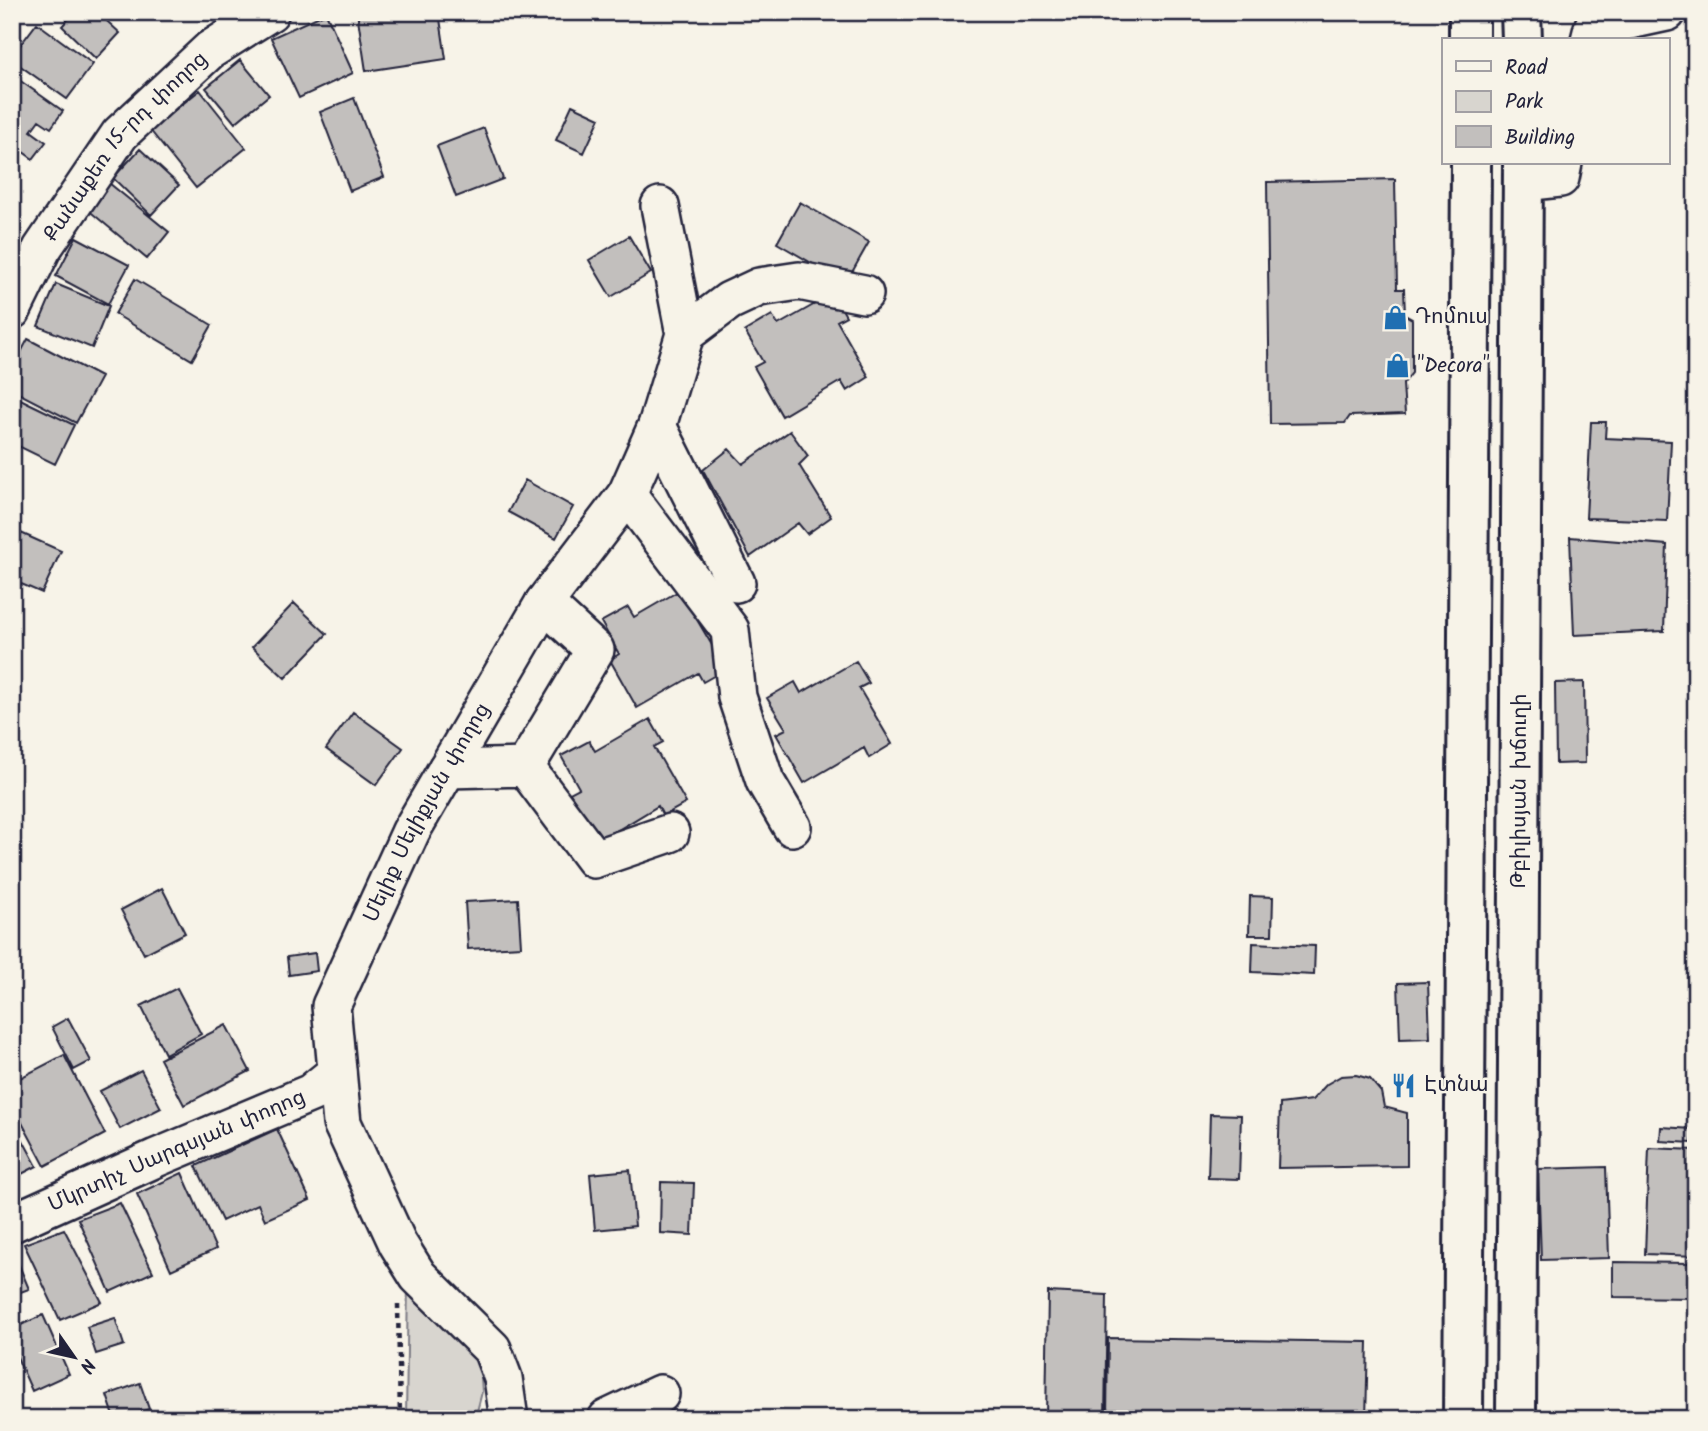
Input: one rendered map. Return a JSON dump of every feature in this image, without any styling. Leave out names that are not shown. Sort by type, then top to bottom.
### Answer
[{"type":"main road","points":[[1469,12],[1469,38]]},
{"type":"main road","points":[[1521,12],[1522,38]]},
{"type":"main road","points":[[1463,1419],[1471,164]]},
{"type":"main road","name":"Թբիլիսյան խճուղի","points":[[1516,1419],[1523,172]]},
{"type":"street","name":"Քանաքեռ 15-րդ փողոց","points":[[12,310],[42,249],[120,134],[210,50],[270,12]]},
{"type":"street","points":[[1590,38],[1593,28],[1667,12]]},
{"type":"street","points":[[1523,172],[1560,178],[1563,164]]},
{"type":"street","name":"Մելիք Մելիքյան փողոց","points":[[509,1419],[503,1378],[492,1349],[418,1276],[398,1244],[342,1124],[331,1006],[411,831],[544,603],[627,494],[657,426],[685,334],[660,206]]},
{"type":"street","points":[[685,334],[729,302],[759,287],[799,281],[864,294]]},
{"type":"street","points":[[657,426],[736,583]]},
{"type":"street","points":[[627,494],[730,630],[737,697],[765,781],[792,827]]},
{"type":"street","points":[[525,767],[595,650],[544,603]]},
{"type":"street","points":[[447,769],[525,767]]},
{"type":"street","points":[[525,767],[594,859],[670,833]]},
{"type":"street","name":"Մկրտիչ Սարգսյան փողոց","points":[[12,1223],[156,1158],[311,1093],[337,1072]]},
{"type":"street","points":[[607,1419],[660,1394]]},
{"type":"path","points":[[398,1297],[400,1419]]},
{"type":"green space","points":[[408,1280],[480,1363],[482,1392],[475,1419],[406,1419]]},
{"type":"building","points":[[75,12],[97,12],[120,33],[96,59],[62,26]]},
{"type":"building","points":[[357,12],[439,12],[446,59],[366,71]]},
{"type":"building","points":[[326,13],[353,73],[299,98],[271,38]]},
{"type":"building","points":[[37,23],[93,64],[67,99],[12,60],[12,56]]},
{"type":"building","points":[[240,60],[269,95],[235,123],[206,88]]},
{"type":"building","points":[[12,75],[63,111],[51,128],[39,120],[31,131],[46,142],[33,159],[12,144]]},
{"type":"building","points":[[200,90],[246,148],[196,188],[150,130]]},
{"type":"building","points":[[354,98],[384,177],[350,191],[320,112]]},
{"type":"building","points":[[572,105],[600,118],[584,153],[556,140]]},
{"type":"building","points":[[484,128],[503,179],[456,197],[437,146]]},
{"type":"building","points":[[140,149],[179,185],[151,215],[113,178]]},
{"type":"building","points":[[1395,179],[1397,289],[1404,289],[1405,315],[1412,319],[1412,373],[1403,384],[1405,414],[1350,416],[1345,423],[1270,424],[1267,182]]},
{"type":"building","points":[[109,183],[169,232],[147,259],[87,209]]},
{"type":"building","points":[[800,202],[869,242],[846,283],[777,243]]},
{"type":"building","points":[[629,236],[651,273],[611,297],[589,260]]},
{"type":"building","points":[[76,237],[129,265],[108,304],[56,276]]},
{"type":"building","points":[[135,279],[212,325],[192,360],[115,314]]},
{"type":"building","points":[[56,284],[109,306],[92,348],[38,326]]},
{"type":"building","points":[[833,294],[846,316],[837,321],[869,377],[847,391],[841,381],[782,416],[754,367],[763,362],[745,331],[772,315],[778,325]]},
{"type":"building","points":[[28,339],[101,377],[76,423],[12,390],[12,369]]},
{"type":"building","points":[[12,395],[74,425],[55,464],[12,443]]},
{"type":"building","points":[[1591,422],[1606,422],[1605,438],[1671,441],[1667,521],[1586,518]]},
{"type":"building","points":[[790,431],[808,456],[799,465],[831,517],[807,534],[798,523],[750,557],[703,470],[729,449],[743,464]]},
{"type":"building","points":[[525,480],[573,507],[556,538],[508,512]]},
{"type":"building","points":[[12,529],[61,551],[42,593],[12,580]]},
{"type":"building","points":[[1570,537],[1667,545],[1664,631],[1574,635]]},
{"type":"building","points":[[689,585],[702,608],[693,613],[726,669],[703,682],[698,673],[637,708],[610,660],[619,654],[601,622],[628,607],[634,617]]},
{"type":"building","points":[[294,603],[327,634],[285,678],[252,647]]},
{"type":"building","points":[[856,661],[869,683],[859,688],[892,744],[869,758],[864,748],[804,783],[776,734],[786,729],[767,698],[795,682],[801,693]]},
{"type":"building","points":[[1584,682],[1585,763],[1556,764],[1555,683]]},
{"type":"building","points":[[353,712],[403,748],[376,785],[326,749]]},
{"type":"building","points":[[650,719],[663,742],[654,747],[686,803],[663,816],[658,806],[598,842],[570,793],[579,788],[561,756],[589,741],[595,751]]},
{"type":"building","points":[[162,888],[185,933],[144,954],[121,910]]},
{"type":"building","points":[[1250,896],[1273,897],[1272,935],[1249,935]]},
{"type":"building","points":[[518,899],[521,946],[468,949],[465,902]]},
{"type":"building","points":[[1253,943],[1315,946],[1314,975],[1252,972]]},
{"type":"building","points":[[315,953],[317,971],[289,975],[287,957]]},
{"type":"building","points":[[1428,982],[1430,1038],[1400,1039],[1398,983]]},
{"type":"building","points":[[177,988],[201,1034],[165,1054],[141,1006]]},
{"type":"building","points":[[68,1018],[91,1061],[74,1070],[52,1027]]},
{"type":"building","points":[[226,1025],[250,1071],[184,1105],[160,1059]]},
{"type":"building","points":[[64,1055],[105,1134],[45,1166],[12,1104],[12,1082]]},
{"type":"building","points":[[141,1070],[161,1108],[120,1129],[100,1091]]},
{"type":"building","points":[[1356,1075],[1370,1079],[1381,1092],[1384,1107],[1407,1113],[1407,1166],[1278,1168],[1280,1104],[1312,1100],[1327,1084],[1341,1076]]},
{"type":"building","points":[[1210,1114],[1241,1115],[1239,1179],[1208,1178]]},
{"type":"building","points":[[12,1120],[37,1166],[12,1179]]},
{"type":"building","points":[[1661,1127],[1693,1129],[1692,1143],[1660,1141]]},
{"type":"building","points":[[277,1129],[310,1200],[265,1220],[258,1204],[222,1221],[196,1166]]},
{"type":"building","points":[[1649,1148],[1696,1150],[1696,1256],[1645,1254]]},
{"type":"building","points":[[1606,1167],[1609,1258],[1541,1260],[1538,1169]]},
{"type":"building","points":[[630,1170],[635,1226],[595,1230],[590,1174]]},
{"type":"building","points":[[182,1173],[216,1249],[171,1270],[137,1194]]},
{"type":"building","points":[[661,1182],[694,1183],[692,1235],[660,1233]]},
{"type":"building","points":[[120,1203],[153,1272],[110,1292],[78,1219]]},
{"type":"building","points":[[64,1229],[102,1302],[60,1320],[24,1244]]},
{"type":"building","points":[[16,1258],[29,1289],[12,1295],[12,1260]]},
{"type":"building","points":[[1613,1262],[1693,1263],[1692,1298],[1613,1297]]},
{"type":"building","points":[[1048,1292],[1107,1295],[1105,1419],[1046,1419]]},
{"type":"building","points":[[43,1315],[69,1374],[32,1391],[12,1346],[12,1329]]},
{"type":"building","points":[[115,1318],[124,1345],[96,1354],[87,1327]]},
{"type":"building","points":[[1108,1338],[1368,1342],[1366,1419],[1107,1419]]},
{"type":"building","points":[[140,1383],[149,1409],[115,1419],[107,1395]]},
{"type":"building","points":[[1668,1411],[1696,1415],[1696,1419],[1666,1419]]},
{"type":"place","name":"Դոմուս","points":[[1395,317]]},
{"type":"place","name":"\"Decora\"","points":[[1397,366]]},
{"type":"place","name":"Էտնա","points":[[1404,1085]]}]
